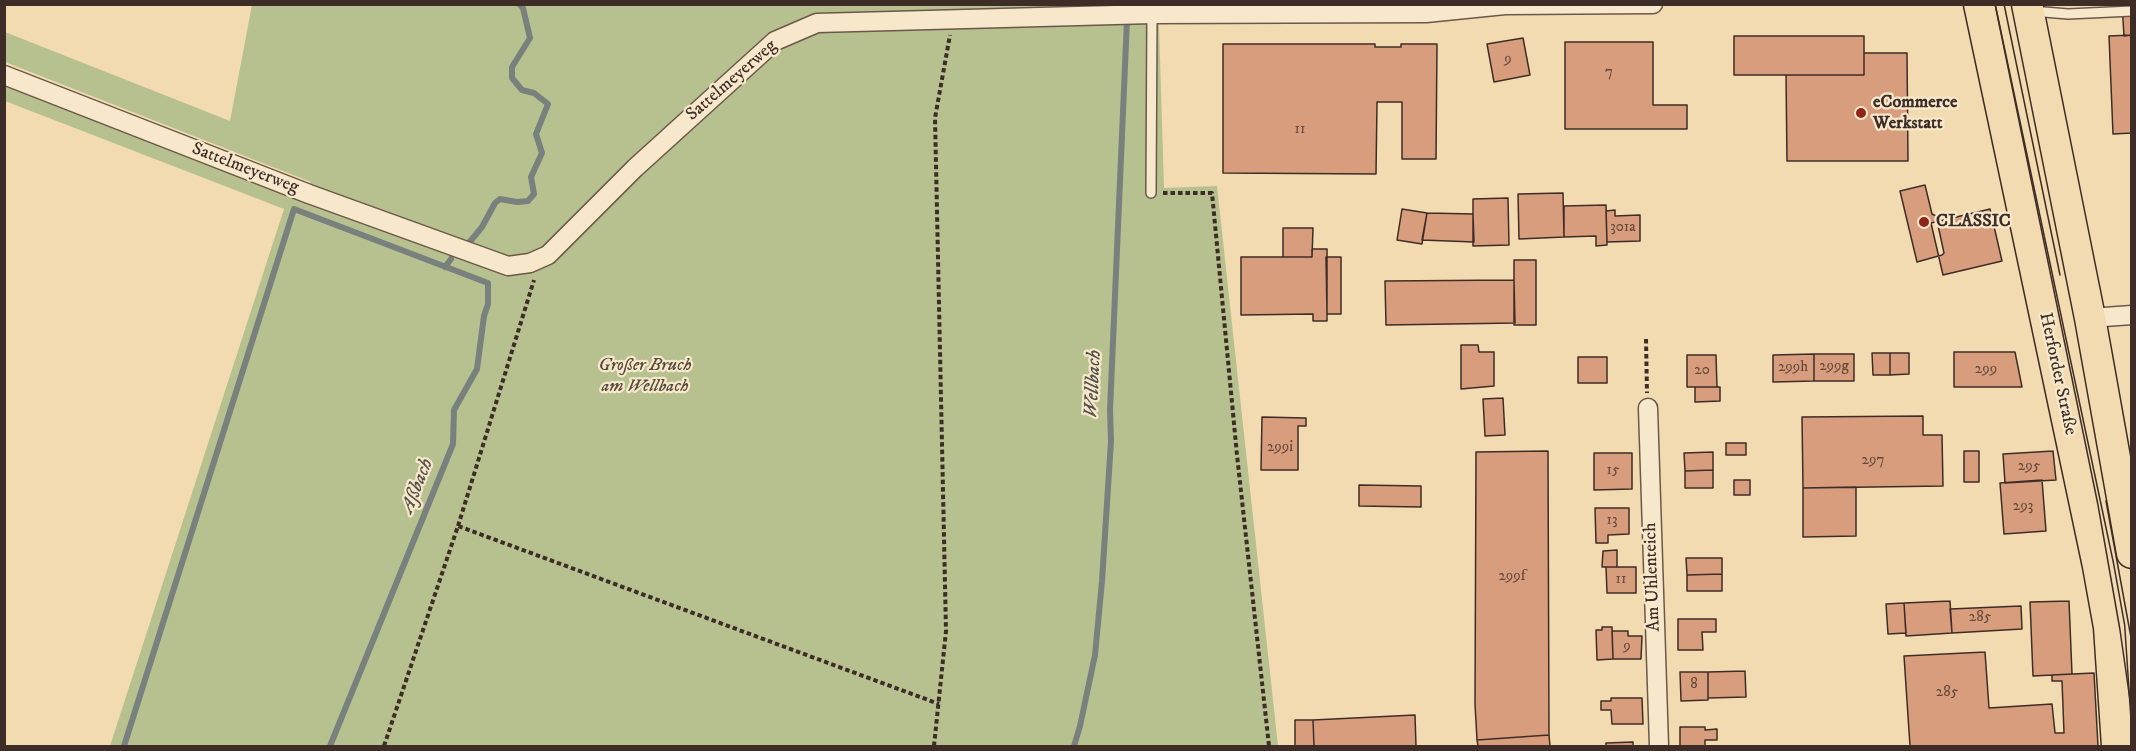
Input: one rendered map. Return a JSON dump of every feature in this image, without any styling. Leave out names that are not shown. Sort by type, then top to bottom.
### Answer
[{"type":"main road","name":"Herforder Straße","points":[[1979,4],[2098,566],[2109,627],[2117,747]]},
{"type":"main road","points":[[1998,4],[2027,7],[2090,318],[2132,553]]},
{"type":"street","name":"Sattelmeyerweg","points":[[4,75],[309,194],[508,266],[530,263],[548,255],[635,168],[775,41],[817,23],[1152,14],[1426,14],[1505,5],[1653,4]]},
{"type":"street","points":[[2090,318],[2132,315]]},
{"type":"street","name":"Am Uhlenteich","points":[[1648,408],[1659,747]]},
{"type":"lane","points":[[2027,7],[2068,14],[2132,11]]},
{"type":"lane","points":[[1151,193],[1152,14]]},
{"type":"path","points":[[934,747],[946,631],[935,118],[953,20]]},
{"type":"path","points":[[1151,193],[1212,193],[1237,455],[1269,747]]},
{"type":"path","points":[[384,747],[458,526],[541,258]]},
{"type":"path","points":[[1646,339],[1648,408]]},
{"type":"path","points":[[458,526],[939,704]]},
{"type":"green space","name":"Großer Bruch am Wellbach","points":[[252,5],[1135,5],[1135,23],[1159,25],[1164,188],[1217,186],[1278,746],[110,746],[284,209],[5,101],[4,84],[305,198],[311,182],[5,62],[5,32],[230,121]]},
{"type":"building","points":[[2122,4],[2132,4],[2132,35],[2124,36]]},
{"type":"building","points":[[2132,35],[2132,133],[2113,134],[2109,36]]},
{"type":"building","points":[[1734,36],[1864,36],[1864,75],[1734,75]]},
{"type":"building","points":[[1523,38],[1530,75],[1494,82],[1487,44]]},
{"type":"building","points":[[1565,42],[1653,42],[1653,105],[1687,105],[1687,129],[1565,129]]},
{"type":"building","points":[[1223,44],[1375,44],[1375,47],[1401,47],[1401,44],[1437,44],[1436,159],[1402,159],[1402,102],[1377,102],[1376,174],[1223,173]]},
{"type":"building","points":[[1864,53],[1907,53],[1908,161],[1787,161],[1786,75],[1864,75]]},
{"type":"building","points":[[1925,185],[1932,214],[1936,216],[1944,253],[1917,262],[1900,191]]},
{"type":"building","points":[[1563,193],[1564,237],[1519,239],[1518,194]]},
{"type":"building","points":[[1508,198],[1509,245],[1473,246],[1473,199]]},
{"type":"building","points":[[1606,205],[1607,245],[1596,246],[1596,236],[1564,237],[1564,206]]},
{"type":"building","points":[[1402,209],[1427,213],[1422,244],[1397,240]]},
{"type":"building","points":[[1990,209],[2002,261],[1943,275],[1931,223]]},
{"type":"building","points":[[1615,210],[1615,216],[1640,215],[1640,241],[1607,242],[1606,211]]},
{"type":"building","points":[[1427,213],[1473,214],[1474,242],[1422,240]]},
{"type":"building","points":[[1283,228],[1313,228],[1312,257],[1283,257]]},
{"type":"building","points":[[1312,249],[1327,249],[1327,321],[1313,321],[1313,314],[1241,315],[1241,257],[1312,257]]},
{"type":"building","points":[[1326,257],[1341,257],[1341,314],[1327,314]]},
{"type":"building","points":[[1514,260],[1536,260],[1536,325],[1514,325]]},
{"type":"building","points":[[1514,280],[1515,323],[1386,325],[1385,281]]},
{"type":"building","points":[[1461,345],[1478,345],[1479,352],[1494,352],[1494,386],[1461,389]]},
{"type":"building","points":[[1954,352],[2015,352],[2022,387],[1954,387]]},
{"type":"building","points":[[1872,353],[1890,353],[1890,375],[1873,375]]},
{"type":"building","points":[[1890,353],[1909,353],[1909,374],[1890,375]]},
{"type":"building","points":[[1814,354],[1854,354],[1854,381],[1814,381]]},
{"type":"building","points":[[1814,354],[1814,381],[1773,382],[1773,355]]},
{"type":"building","points":[[1687,355],[1716,355],[1717,387],[1687,387]]},
{"type":"building","points":[[1578,357],[1607,357],[1607,383],[1578,383]]},
{"type":"building","points":[[1695,387],[1720,387],[1720,401],[1695,402]]},
{"type":"building","points":[[1503,398],[1505,435],[1485,436],[1483,399]]},
{"type":"building","points":[[1923,416],[1923,435],[1942,435],[1943,486],[1803,488],[1802,417]]},
{"type":"building","points":[[1262,417],[1306,418],[1306,426],[1298,426],[1298,470],[1261,470]]},
{"type":"building","points":[[1726,443],[1746,443],[1746,455],[1726,455]]},
{"type":"building","points":[[1548,451],[1549,735],[1477,740],[1475,704],[1476,452]]},
{"type":"building","points":[[1964,451],[1979,451],[1979,482],[1964,482]]},
{"type":"building","points":[[2053,451],[2056,480],[2005,483],[2003,454]]},
{"type":"building","points":[[1713,452],[1713,470],[1685,471],[1684,453]]},
{"type":"building","points":[[1594,453],[1632,453],[1632,489],[1594,490]]},
{"type":"building","points":[[1713,470],[1713,488],[1685,488],[1685,471]]},
{"type":"building","points":[[1734,480],[1750,480],[1750,495],[1734,495]]},
{"type":"building","points":[[2042,480],[2046,531],[2004,534],[2000,483]]},
{"type":"building","points":[[1359,485],[1421,486],[1421,507],[1359,506]]},
{"type":"building","points":[[1856,487],[1856,536],[1803,537],[1803,488]]},
{"type":"building","points":[[1595,508],[1629,508],[1629,534],[1608,535],[1608,543],[1596,543]]},
{"type":"building","points":[[1617,550],[1617,567],[1602,567],[1603,551]]},
{"type":"building","points":[[1686,558],[1722,558],[1722,574],[1687,575]]},
{"type":"building","points":[[1606,567],[1636,567],[1636,593],[1607,593]]},
{"type":"building","points":[[1722,574],[1722,591],[1687,591],[1687,575]]},
{"type":"building","points":[[1950,601],[1952,633],[1906,636],[1904,603]]},
{"type":"building","points":[[2069,601],[2072,674],[2033,676],[2030,602]]},
{"type":"building","points":[[1904,603],[1906,633],[1888,634],[1886,604]]},
{"type":"building","points":[[2021,606],[2022,629],[1952,633],[1950,609]]},
{"type":"building","points":[[1678,619],[1716,619],[1716,632],[1702,632],[1703,650],[1678,650]]},
{"type":"building","points":[[1602,627],[1612,627],[1613,659],[1597,660],[1596,630],[1602,630]]},
{"type":"building","points":[[1612,631],[1628,631],[1628,636],[1642,636],[1641,659],[1613,659]]},
{"type":"building","points":[[1985,652],[1989,708],[2052,704],[2055,733],[2064,733],[2062,681],[2052,681],[2052,675],[2094,673],[2098,746],[1910,746],[1904,656]]},
{"type":"building","points":[[1745,671],[1746,697],[1708,698],[1708,672]]},
{"type":"building","points":[[1680,672],[1708,672],[1708,700],[1681,701]]},
{"type":"building","points":[[1611,698],[1642,698],[1643,724],[1612,724],[1611,710],[1601,710],[1601,701],[1611,701]]},
{"type":"building","points":[[1415,715],[1416,746],[1314,746],[1313,720]]},
{"type":"building","points":[[1295,720],[1313,720],[1314,746],[1295,746]]},
{"type":"building","points":[[1680,727],[1717,729],[1717,740],[1705,740],[1705,746],[1680,746]]},
{"type":"building","points":[[1549,735],[1550,746],[1478,746],[1477,740]]},
{"type":"building","points":[[1633,742],[1633,746],[1606,746],[1606,743]]},
{"type":"waterway","name":"Aßbach","points":[[468,244],[500,199],[528,201],[534,194],[531,177],[542,153],[536,134],[548,104],[534,93],[522,90],[512,78],[512,67],[530,38],[523,8],[519,4]]},
{"type":"waterway","name":"Wellbach","points":[[1074,746],[1095,655],[1102,581],[1111,441],[1110,410],[1127,20]]},
{"type":"waterway","points":[[124,746],[294,209],[488,283],[488,304],[484,316],[477,369],[454,410],[453,444],[330,746]]},
{"type":"waterway","name":"Aßbach","points":[[445,267],[451,259]]},
{"type":"tram line","points":[[1995,4],[2098,505],[2132,714]]},
{"type":"tram line","points":[[2004,4],[2060,275]]},
{"type":"tram line","points":[[2106,501],[2132,643]]},
{"type":"place","name":"eCommerce Werkstatt","points":[[1861,113]]},
{"type":"place","name":"CLASSIC","points":[[1924,222]]}]
